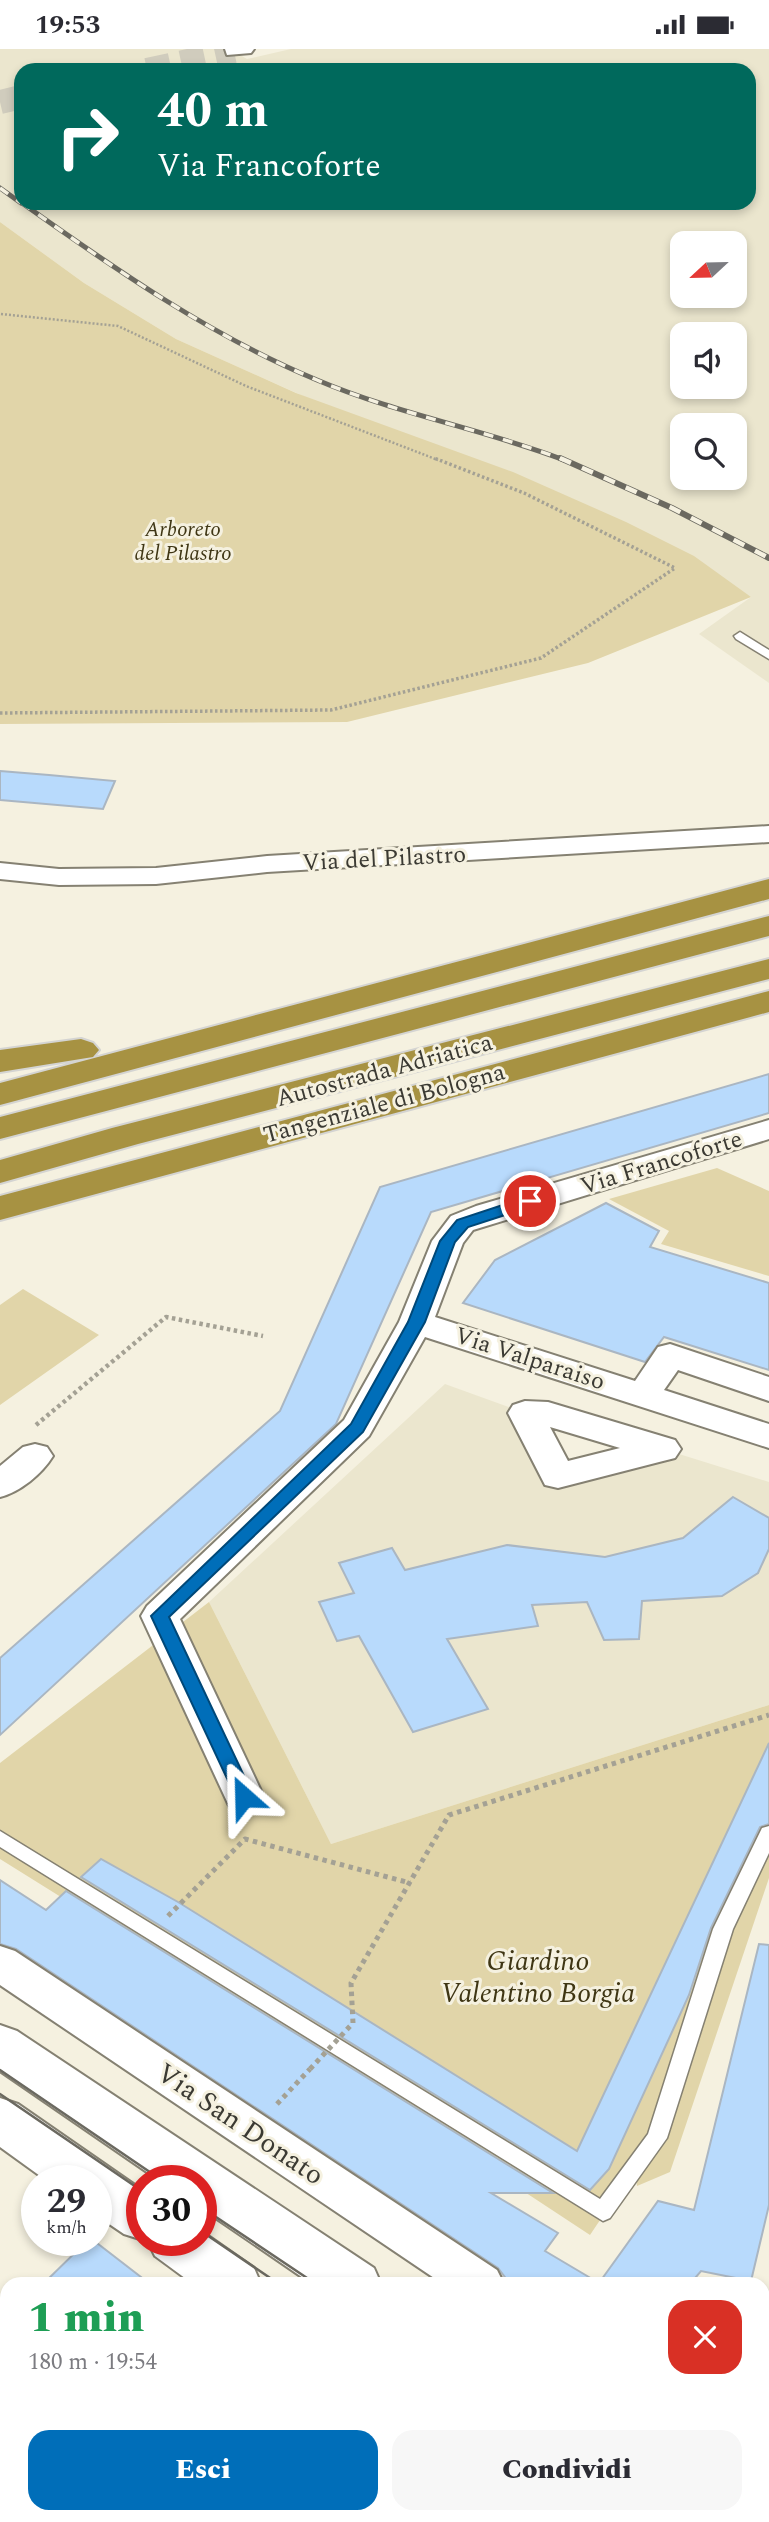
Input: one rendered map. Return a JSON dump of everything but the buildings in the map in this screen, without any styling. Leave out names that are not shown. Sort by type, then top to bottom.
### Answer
[{"type":"highway","points":[[0,1094],[769,890]]},
{"type":"highway","name":"Autostrada Adriatica","points":[[0,1128],[769,926]]},
{"type":"highway","name":"Autostrada Adriatica","points":[[0,1172],[125,1136],[769,969]]},
{"type":"highway","points":[[0,1061],[74,1051],[382,992]]},
{"type":"highway","name":"Tangenziale di Bologna","points":[[0,1208],[769,1001]]},
{"type":"main road","points":[[0,2045],[343,2277]]},
{"type":"main road","points":[[0,2119],[65,2165]]},
{"type":"main road","points":[[196,2256],[225,2277]]},
{"type":"street","name":"Via del Pilastro","points":[[0,871],[58,877],[156,876],[267,864],[769,834]]},
{"type":"street","name":"Via Francoforte","points":[[244,1797],[160,1616],[357,1428],[416,1322],[448,1241],[462,1223],[487,1213],[769,1129]]},
{"type":"street","name":"Via Valparaiso","points":[[416,1322],[769,1436]]},
{"type":"street","points":[[644,1394],[670,1355],[769,1389]]},
{"type":"street","points":[[0,1485],[35,1441]]},
{"type":"street","name":"Via San Donato","points":[[0,1963],[471,2277]]},
{"type":"lane","points":[[740,636],[769,655]]},
{"type":"lane","points":[[0,1838],[603,2213],[657,2138],[723,1929],[769,1833]]},
{"type":"path","points":[[0,320],[1,314],[118,326],[246,386],[524,493],[675,568],[541,658],[331,710],[0,713]]},
{"type":"path","points":[[35,1441],[166,1317],[263,1336]]},
{"type":"path","points":[[253,2130],[353,2023],[351,1983],[449,1815],[769,1715]]},
{"type":"path","points":[[162,1923],[245,1839],[410,1883]]},
{"type":"shaded area","points":[[0,49],[230,49],[247,59],[291,49],[769,49],[769,683],[699,634],[751,597],[176,339],[84,283],[0,222]]},
{"type":"shaded area","points":[[445,1384],[525,1413],[559,1476],[663,1449],[769,1482],[769,1705],[331,1844],[209,1602]]},
{"type":"green space","name":"Arboreto del Pilastro","points":[[0,222],[84,283],[176,339],[296,393],[513,472],[626,522],[694,556],[751,597],[588,663],[347,722],[0,724]]},
{"type":"green space","points":[[717,1168],[769,1191],[769,1276],[661,1244],[669,1231],[609,1199]]},
{"type":"green space","points":[[23,1289],[99,1335],[0,1405],[0,1305]]},
{"type":"green space","name":"Giardino Valentino Borgia","points":[[209,1602],[331,1844],[769,1705],[769,1878],[670,2172],[637,2186],[635,2168],[590,2235],[356,2081],[0,1859],[0,1763]]},
{"type":"tunnel","points":[[179,63],[234,51]]},
{"type":"tunnel","points":[[0,102],[14,99]]},
{"type":"tram line","points":[[0,2070],[140,2165]]},
{"type":"tram line","points":[[0,2094],[126,2180]]},
{"type":"tram line","points":[[217,2218],[306,2277]]},
{"type":"tram line","points":[[217,2242],[269,2277]]},
{"type":"railway","points":[[0,188],[14,198]]},
{"type":"railway","points":[[32,210],[165,300],[239,343],[278,362],[347,392],[564,460]]},
{"type":"railway","points":[[560,458],[672,508],[769,558]]},
{"type":"route","points":[[244,1797],[160,1616],[357,1428],[416,1322],[448,1241],[462,1223],[530,1201]]}]
